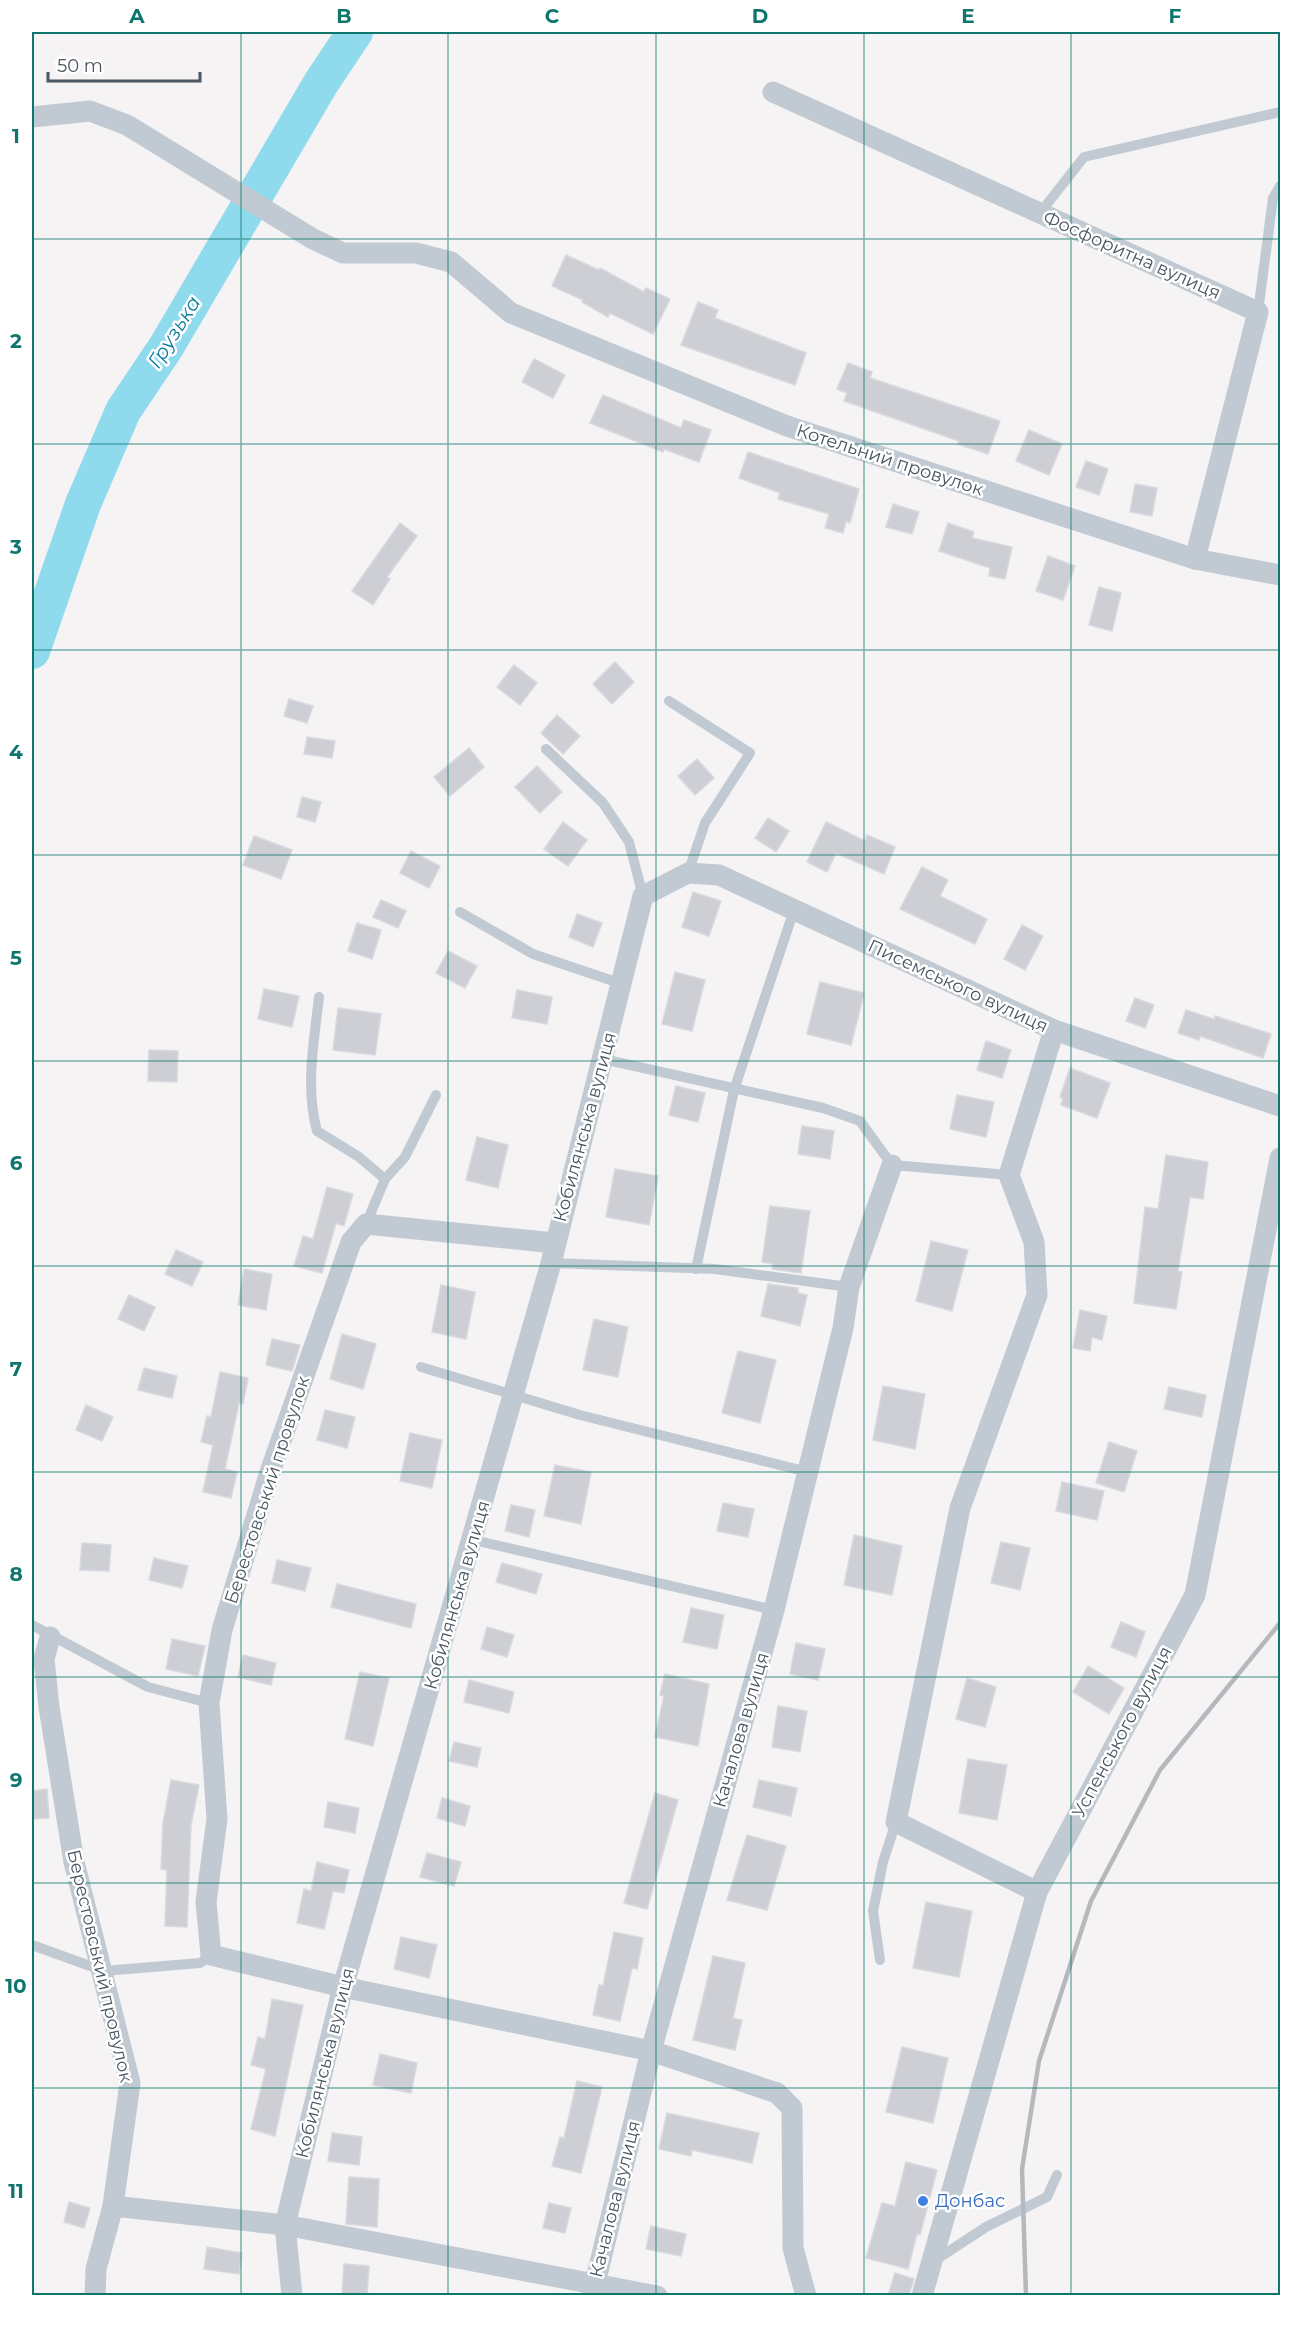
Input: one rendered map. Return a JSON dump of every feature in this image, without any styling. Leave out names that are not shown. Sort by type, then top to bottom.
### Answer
[{"type":"street","name":"Фосфоритна вулиця","points":[[773,92],[1258,312]]},
{"type":"street","name":"Котельний провулок","points":[[32,117],[90,111],[117,121],[170,150],[238,194],[269,209],[313,239],[343,253],[416,253],[451,262],[511,313],[787,426],[1195,559],[1281,575]]},
{"type":"street","points":[[1195,559],[1258,312]]},
{"type":"street","points":[[643,896],[688,873]]},
{"type":"street","name":"Писемського вулиця","points":[[688,873],[718,875],[1054,1030],[1281,1106]]},
{"type":"street","name":"Кобилянська вулиця","points":[[292,2295],[285,2225],[343,1987],[474,1540],[553,1253],[643,896]]},
{"type":"street","points":[[1037,1892],[896,1822],[960,1508],[1036,1295],[1034,1242],[1008,1175],[1054,1030]]},
{"type":"street","name":"Успенського вулиця","points":[[922,2295],[1037,1892],[1196,1595],[1281,1158]]},
{"type":"street","name":"Качалова вулиця","points":[[593,2289],[651,2051],[774,1610],[843,1328],[849,1287],[892,1165]]},
{"type":"street","points":[[366,1224],[553,1253]]},
{"type":"street","name":"Берестовський провулок","points":[[211,1955],[206,1902],[218,1819],[209,1703],[222,1629],[270,1472],[351,1242],[366,1224]]},
{"type":"street","name":"Берестовський провулок","points":[[50,1637],[44,1659],[74,1862],[104,1971],[130,2083],[112,2206],[96,2269],[95,2295]]},
{"type":"street","points":[[211,1955],[343,1987],[651,2051],[777,2093],[792,2108],[793,2247],[806,2295]]},
{"type":"street","points":[[112,2206],[285,2225],[593,2289],[657,2295]]},
{"type":"lane","points":[[1040,213],[1084,157],[1281,112]]},
{"type":"lane","points":[[1258,312],[1273,198],[1281,186]]},
{"type":"lane","points":[[669,701],[750,753],[705,823],[688,873]]},
{"type":"lane","points":[[546,749],[603,803],[629,842],[643,896]]},
{"type":"lane","points":[[696,1269],[734,1090],[794,910]]},
{"type":"lane","points":[[460,912],[533,954],[622,984]]},
{"type":"lane","points":[[319,997],[311,1067],[311,1106],[317,1131],[359,1157],[385,1179]]},
{"type":"lane","points":[[603,1059],[823,1108],[860,1121],[892,1165],[1008,1175]]},
{"type":"lane","points":[[366,1224],[385,1179],[405,1156],[436,1095]]},
{"type":"lane","points":[[553,1253],[849,1287]]},
{"type":"lane","points":[[421,1367],[513,1396],[808,1472]]},
{"type":"lane","points":[[474,1540],[774,1610]]},
{"type":"lane","points":[[32,1625],[50,1637],[148,1687],[209,1703]]},
{"type":"lane","points":[[880,1960],[873,1911],[883,1862],[896,1822]]},
{"type":"lane","points":[[32,1946],[104,1971],[200,1963],[211,1955]]},
{"type":"lane","points":[[931,2263],[986,2227],[1047,2197],[1057,2175]]},
{"type":"building","points":[[566,255],[599,270],[600,268],[644,292],[646,288],[670,299],[653,334],[610,313],[608,317],[582,302],[583,300],[552,286]]},
{"type":"building","points":[[698,302],[718,310],[715,318],[806,353],[795,385],[681,345]]},
{"type":"building","points":[[534,359],[565,375],[553,398],[522,382]]},
{"type":"building","points":[[848,363],[872,372],[870,378],[1000,421],[988,454],[958,444],[959,441],[844,401],[847,393],[837,389]]},
{"type":"building","points":[[603,395],[681,428],[684,420],[711,430],[699,462],[664,449],[663,452],[590,423]]},
{"type":"building","points":[[1029,430],[1062,444],[1049,475],[1016,461]]},
{"type":"building","points":[[748,452],[859,489],[850,523],[846,521],[843,533],[825,528],[829,514],[778,499],[780,493],[739,478]]},
{"type":"building","points":[[1086,461],[1108,469],[1099,495],[1076,487]]},
{"type":"building","points":[[1135,484],[1157,488],[1152,516],[1130,512]]},
{"type":"building","points":[[893,504],[919,512],[912,534],[886,527]]},
{"type":"building","points":[[400,523],[417,536],[387,577],[390,579],[373,605],[352,591]]},
{"type":"building","points":[[948,523],[974,532],[972,538],[1012,547],[1005,579],[989,576],[990,568],[939,551]]},
{"type":"building","points":[[1048,556],[1075,566],[1063,600],[1036,591]]},
{"type":"building","points":[[1099,587],[1121,593],[1112,631],[1089,625]]},
{"type":"building","points":[[615,662],[634,682],[612,704],[593,684]]},
{"type":"building","points":[[514,665],[537,683],[520,705],[497,687]]},
{"type":"building","points":[[289,699],[313,706],[307,723],[284,716]]},
{"type":"building","points":[[557,715],[580,736],[563,754],[541,733]]},
{"type":"building","points":[[307,737],[335,741],[332,758],[304,754]]},
{"type":"building","points":[[469,748],[484,767],[450,796],[434,777]]},
{"type":"building","points":[[697,759],[714,778],[695,795],[678,776]]},
{"type":"building","points":[[537,766],[562,792],[540,813],[515,787]]},
{"type":"building","points":[[302,797],[321,802],[315,822],[297,817]]},
{"type":"building","points":[[768,818],[789,831],[776,852],[755,838]]},
{"type":"building","points":[[563,822],[587,840],[568,866],[544,849]]},
{"type":"building","points":[[826,822],[865,841],[867,835],[895,847],[884,874],[836,853],[827,872],[807,862]]},
{"type":"building","points":[[254,836],[292,850],[281,879],[243,865]]},
{"type":"building","points":[[411,851],[440,866],[429,888],[400,873]]},
{"type":"building","points":[[922,867],[948,880],[940,896],[987,919],[975,944],[900,909]]},
{"type":"building","points":[[693,892],[721,901],[709,936],[682,927]]},
{"type":"building","points":[[381,900],[406,911],[398,928],[373,917]]},
{"type":"building","points":[[577,914],[602,923],[593,947],[569,937]]},
{"type":"building","points":[[357,923],[381,930],[372,959],[348,951]]},
{"type":"building","points":[[1022,925],[1043,936],[1025,970],[1004,959]]},
{"type":"building","points":[[448,951],[477,966],[465,988],[436,973]]},
{"type":"building","points":[[675,972],[705,980],[692,1031],[662,1024]]},
{"type":"building","points":[[820,982],[864,993],[851,1045],[807,1034]]},
{"type":"building","points":[[264,989],[299,996],[292,1027],[258,1019]]},
{"type":"building","points":[[517,990],[552,997],[547,1024],[512,1018]]},
{"type":"building","points":[[1135,998],[1154,1005],[1145,1028],[1126,1021]]},
{"type":"building","points":[[338,1008],[381,1014],[375,1055],[333,1050]]},
{"type":"building","points":[[1186,1010],[1214,1019],[1215,1016],[1271,1034],[1263,1058],[1200,1036],[1199,1040],[1178,1033]]},
{"type":"building","points":[[986,1041],[1011,1050],[1002,1078],[977,1070]]},
{"type":"building","points":[[149,1050],[178,1051],[177,1082],[148,1081]]},
{"type":"building","points":[[1070,1068],[1110,1083],[1097,1118],[1061,1105],[1063,1099],[1060,1097]]},
{"type":"building","points":[[676,1086],[705,1093],[698,1122],[669,1115]]},
{"type":"building","points":[[957,1095],[994,1102],[986,1137],[950,1129]]},
{"type":"building","points":[[802,1126],[834,1131],[830,1159],[798,1154]]},
{"type":"building","points":[[477,1137],[508,1145],[498,1188],[466,1180]]},
{"type":"building","points":[[1166,1155],[1208,1162],[1203,1199],[1190,1197],[1178,1271],[1182,1272],[1176,1309],[1134,1303],[1145,1207],[1158,1209]]},
{"type":"building","points":[[615,1169],[658,1176],[649,1225],[606,1217]]},
{"type":"building","points":[[327,1187],[353,1194],[344,1226],[336,1223],[322,1273],[294,1266],[303,1236],[313,1239]]},
{"type":"building","points":[[770,1206],[810,1211],[801,1273],[772,1269],[773,1264],[762,1262]]},
{"type":"building","points":[[931,1241],[968,1250],[952,1311],[916,1301]]},
{"type":"building","points":[[176,1250],[203,1262],[192,1286],[165,1274]]},
{"type":"building","points":[[244,1269],[272,1274],[266,1310],[238,1305]]},
{"type":"building","points":[[768,1284],[798,1288],[798,1293],[807,1295],[800,1326],[761,1316]]},
{"type":"building","points":[[441,1285],[475,1292],[466,1339],[432,1332]]},
{"type":"building","points":[[129,1295],[155,1307],[144,1331],[118,1319]]},
{"type":"building","points":[[1080,1310],[1107,1316],[1102,1340],[1092,1337],[1090,1351],[1073,1348]]},
{"type":"building","points":[[594,1319],[628,1327],[618,1377],[583,1370]]},
{"type":"building","points":[[342,1334],[376,1344],[363,1389],[330,1379]]},
{"type":"building","points":[[272,1339],[300,1345],[292,1371],[266,1365]]},
{"type":"building","points":[[738,1351],[776,1360],[760,1423],[722,1413]]},
{"type":"building","points":[[144,1368],[177,1376],[172,1398],[138,1390]]},
{"type":"building","points":[[220,1372],[248,1378],[243,1404],[239,1403],[225,1469],[237,1472],[231,1498],[203,1492],[213,1445],[201,1442],[207,1416],[211,1417]]},
{"type":"building","points":[[883,1386],[925,1394],[915,1449],[873,1440]]},
{"type":"building","points":[[1169,1387],[1206,1395],[1202,1417],[1164,1409]]},
{"type":"building","points":[[86,1405],[113,1417],[102,1441],[76,1430]]},
{"type":"building","points":[[325,1410],[355,1417],[347,1448],[317,1440]]},
{"type":"building","points":[[410,1433],[442,1440],[432,1488],[400,1481]]},
{"type":"building","points":[[1109,1442],[1137,1451],[1124,1492],[1096,1483]]},
{"type":"building","points":[[555,1465],[591,1472],[581,1524],[544,1516]]},
{"type":"building","points":[[1062,1482],[1104,1491],[1097,1520],[1056,1511]]},
{"type":"building","points":[[723,1503],[754,1509],[748,1537],[717,1531]]},
{"type":"building","points":[[511,1505],[535,1510],[529,1537],[505,1531]]},
{"type":"building","points":[[854,1535],[902,1546],[892,1595],[844,1585]]},
{"type":"building","points":[[1001,1542],[1030,1548],[1020,1590],[991,1583]]},
{"type":"building","points":[[82,1543],[111,1545],[109,1571],[80,1570]]},
{"type":"building","points":[[154,1558],[188,1566],[182,1588],[149,1580]]},
{"type":"building","points":[[277,1560],[311,1568],[305,1591],[272,1583]]},
{"type":"building","points":[[502,1563],[542,1574],[536,1594],[496,1582]]},
{"type":"building","points":[[337,1584],[416,1604],[411,1628],[331,1607]]},
{"type":"building","points":[[691,1608],[724,1615],[717,1649],[683,1642]]},
{"type":"building","points":[[1121,1622],[1145,1632],[1136,1657],[1111,1647]]},
{"type":"building","points":[[487,1627],[514,1635],[507,1657],[481,1649]]},
{"type":"building","points":[[172,1639],[205,1646],[198,1676],[166,1669]]},
{"type":"building","points":[[796,1643],[825,1649],[818,1680],[790,1674]]},
{"type":"building","points":[[243,1655],[276,1663],[271,1685],[238,1677]]},
{"type":"building","points":[[1088,1666],[1124,1688],[1109,1714],[1073,1692]]},
{"type":"building","points":[[360,1672],[389,1678],[373,1746],[345,1739]]},
{"type":"building","points":[[665,1674],[709,1684],[698,1746],[655,1737],[664,1696],[660,1695]]},
{"type":"building","points":[[967,1678],[996,1687],[985,1727],[956,1719]]},
{"type":"building","points":[[469,1680],[514,1692],[509,1713],[464,1702]]},
{"type":"building","points":[[778,1706],[807,1711],[800,1752],[772,1747]]},
{"type":"building","points":[[454,1742],[481,1748],[477,1767],[449,1761]]},
{"type":"building","points":[[968,1759],[1007,1765],[997,1820],[959,1813]]},
{"type":"building","points":[[171,1780],[199,1785],[191,1825],[187,1927],[165,1926],[167,1870],[161,1869],[163,1823]]},
{"type":"building","points":[[759,1780],[797,1788],[791,1816],[753,1807]]},
{"type":"building","points":[[47,1789],[49,1818],[32,1819],[32,1791]]},
{"type":"building","points":[[655,1793],[678,1800],[647,1909],[624,1903]]},
{"type":"building","points":[[442,1798],[470,1806],[465,1826],[437,1818]]},
{"type":"building","points":[[328,1802],[359,1808],[355,1833],[324,1827]]},
{"type":"building","points":[[747,1835],[786,1846],[767,1910],[727,1900]]},
{"type":"building","points":[[427,1853],[461,1862],[454,1886],[420,1877]]},
{"type":"building","points":[[317,1862],[349,1870],[344,1893],[333,1891],[324,1929],[297,1923],[304,1889],[311,1891]]},
{"type":"building","points":[[926,1902],[972,1911],[959,1977],[913,1968]]},
{"type":"building","points":[[614,1932],[643,1938],[637,1969],[632,1968],[620,2021],[593,2015],[599,1985],[603,1986]]},
{"type":"building","points":[[401,1937],[437,1945],[429,1978],[394,1969]]},
{"type":"building","points":[[713,1956],[745,1963],[733,2018],[742,2020],[735,2050],[693,2040]]},
{"type":"building","points":[[272,1999],[303,2005],[275,2136],[251,2129],[266,2069],[251,2065],[258,2037],[265,2039]]},
{"type":"building","points":[[902,2047],[948,2058],[933,2123],[886,2112]]},
{"type":"building","points":[[380,2054],[417,2063],[411,2093],[373,2085]]},
{"type":"building","points":[[577,2081],[602,2087],[581,2173],[552,2166],[560,2137],[564,2138]]},
{"type":"building","points":[[667,2113],[759,2133],[752,2163],[692,2150],[691,2156],[659,2149]]},
{"type":"building","points":[[332,2133],[362,2137],[359,2165],[328,2161]]},
{"type":"building","points":[[906,2162],[937,2170],[920,2235],[917,2234],[908,2269],[866,2258],[882,2203],[895,2206]]},
{"type":"building","points":[[349,2177],[379,2179],[377,2227],[346,2224]]},
{"type":"building","points":[[69,2202],[90,2208],[84,2228],[64,2222]]},
{"type":"building","points":[[549,2203],[571,2208],[565,2233],[543,2228]]},
{"type":"building","points":[[651,2226],[686,2234],[681,2256],[646,2249]]},
{"type":"building","points":[[207,2247],[242,2253],[239,2274],[204,2269]]},
{"type":"building","points":[[344,2264],[369,2266],[367,2295],[342,2295]]},
{"type":"building","points":[[895,2273],[914,2279],[909,2295],[888,2295]]},
{"type":"waterway","name":"Грузька","points":[[32,651],[83,504],[123,411],[166,347],[321,83],[355,32]]},
{"type":"railway","points":[[1026,2296],[1022,2169],[1039,2061],[1091,1901],[1160,1770],[1280,1623]]},
{"type":"place","name":"Донбас","points":[[923,2201]]}]
